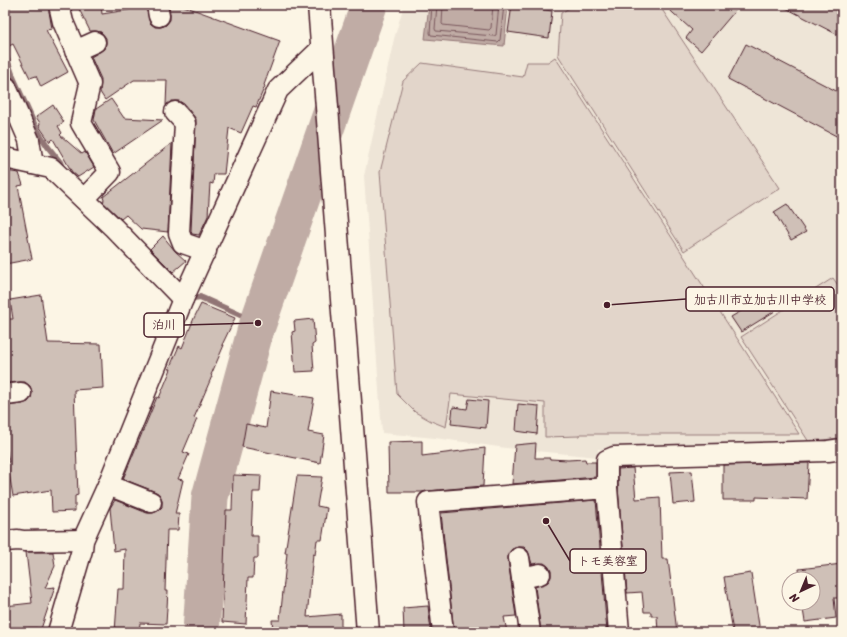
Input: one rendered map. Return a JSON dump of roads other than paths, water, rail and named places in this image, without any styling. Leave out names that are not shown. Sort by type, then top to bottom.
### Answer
[{"type":"street","points":[[60,5],[63,22],[90,84],[82,123],[110,172],[84,199]]},
{"type":"street","points":[[319,5],[368,632]]},
{"type":"street","points":[[75,50],[95,42]]},
{"type":"street","points":[[58,632],[82,550],[83,540],[108,485],[183,299],[278,90],[322,48]]},
{"type":"street","points":[[6,87],[29,140],[33,164]]},
{"type":"street","points":[[175,112],[185,123],[179,233],[183,243],[206,251]]},
{"type":"street","points":[[5,160],[10,159],[51,168],[114,228],[183,299]]},
{"type":"street","points":[[619,632],[607,488],[607,460],[614,457],[828,451],[842,449]]},
{"type":"street","points":[[108,485],[151,502]]},
{"type":"street","points":[[443,632],[428,502],[607,488]]},
{"type":"street","points":[[5,541],[18,540],[24,542],[83,540]]},
{"type":"street","points":[[519,558],[531,576],[530,632]]},
{"type":"water","points":[[429,5],[508,5],[504,46],[425,39]]},
{"type":"waterway","points":[[201,632],[210,497],[255,332],[369,5]]},
{"type":"waterway","points":[[5,53],[13,77],[36,128],[60,162],[63,171]]},
{"type":"waterway","points":[[187,299],[200,297],[258,323]]},
{"type":"place","name":"加古川市立加古川中学校","points":[[607,305]]},
{"type":"place","name":"泊川","points":[[258,323]]},
{"type":"place","name":"トモ美容室","points":[[546,521]]}]
